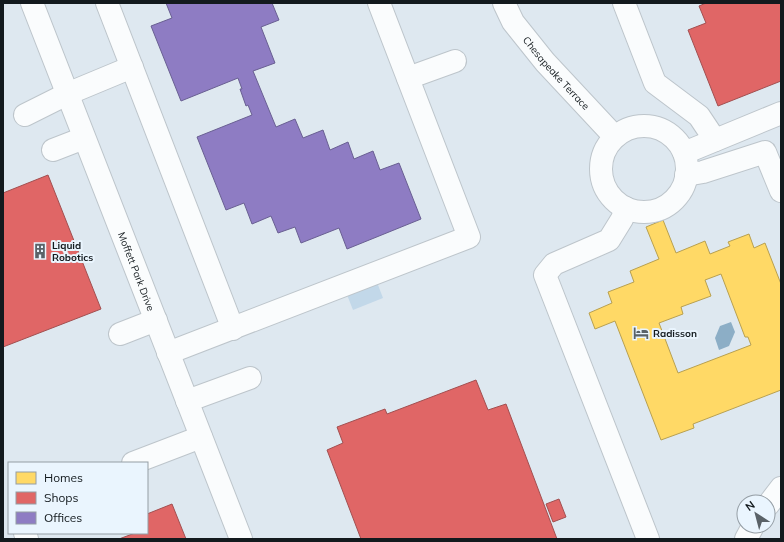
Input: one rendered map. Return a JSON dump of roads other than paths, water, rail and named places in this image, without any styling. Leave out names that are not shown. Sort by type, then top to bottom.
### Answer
[{"type":"street","name":"Moffett Park Drive","points":[[32,3],[241,539]]},
{"type":"street","points":[[107,3],[233,329]]},
{"type":"street","points":[[168,353],[469,237],[379,3]]},
{"type":"street","name":"Chesapeake Terrace","points":[[504,3],[513,22],[544,62],[615,138]]},
{"type":"street","points":[[624,3],[655,83],[699,116],[715,140]]},
{"type":"street","points":[[408,78],[455,61]]},
{"type":"street","points":[[25,115],[67,94],[132,67]]},
{"type":"street","points":[[684,153],[781,113]]},
{"type":"street","points":[[640,126],[653,127],[666,132],[676,141],[684,153],[686,175],[683,187],[675,198],[665,207],[652,211],[639,212],[626,208],[614,201],[606,190],[601,176],[601,162],[606,149],[615,138],[626,130],[640,126]]},
{"type":"street","points":[[53,150],[84,138]]},
{"type":"street","points":[[686,175],[703,172],[765,152],[781,191]]},
{"type":"street","points":[[626,208],[622,219],[609,240],[554,264],[545,275],[648,539]]},
{"type":"street","points":[[120,334],[156,320]]},
{"type":"street","points":[[187,401],[250,378]]},
{"type":"street","points":[[136,462],[201,437]]},
{"type":"place","name":"Liquid Robotics","points":[[40,251]]},
{"type":"place","name":"Radisson","points":[[641,333]]}]
